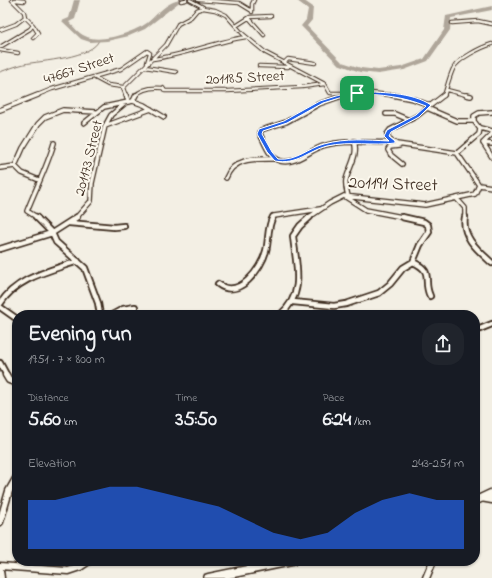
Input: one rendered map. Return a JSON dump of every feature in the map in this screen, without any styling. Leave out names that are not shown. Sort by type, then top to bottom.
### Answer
[{"type":"street","points":[[12,0],[24,12],[25,17],[38,33],[33,38]]},
{"type":"street","points":[[15,0],[24,1]]},
{"type":"street","points":[[181,1],[186,0]]},
{"type":"street","points":[[190,0],[203,7],[202,8]]},
{"type":"street","points":[[198,0],[217,0],[239,3],[252,11]]},
{"type":"street","points":[[249,18],[254,0]]},
{"type":"street","points":[[95,78],[99,82],[108,86],[123,87],[166,45],[178,24],[191,18],[197,10],[202,8],[220,12],[228,17],[246,37],[261,50],[290,67],[325,84],[328,91],[332,94],[372,93],[410,98],[458,121],[474,121]]},
{"type":"street","points":[[235,25],[249,18],[271,16]]},
{"type":"street","points":[[0,30],[16,24],[25,17]]},
{"type":"street","points":[[249,18],[264,35]]},
{"type":"street","points":[[452,23],[478,21],[492,24]]},
{"type":"street","points":[[0,48],[28,30],[33,25]]},
{"type":"street","points":[[153,59],[165,58],[208,45],[246,37]]},
{"type":"street","points":[[394,142],[386,136],[388,131],[417,116],[443,97],[447,90],[453,68],[456,64],[480,48],[492,44]]},
{"type":"street","points":[[0,48],[18,53]]},
{"type":"street","name":"47667 Street","points":[[0,110],[52,89],[95,78],[121,69],[145,52],[149,52],[150,54],[147,61],[147,63],[149,63]]},
{"type":"street","points":[[284,63],[288,59],[315,63]]},
{"type":"street","points":[[259,66],[290,67]]},
{"type":"street","points":[[145,67],[176,72]]},
{"type":"street","name":"201185 Street","points":[[133,102],[135,95],[159,88],[163,88],[165,91],[180,90],[195,92],[302,87],[325,84]]},
{"type":"street","points":[[123,87],[123,91],[128,100],[127,103]]},
{"type":"street","points":[[447,90],[471,96]]},
{"type":"street","points":[[274,159],[260,134],[261,130],[286,122],[322,102],[357,93]]},
{"type":"street","points":[[84,123],[96,112],[107,106],[133,102],[151,109],[164,117]]},
{"type":"street","name":"201173 Street","points":[[0,249],[52,233],[82,213],[91,201],[92,183],[105,126],[111,115],[127,103]]},
{"type":"street","points":[[105,126],[151,109]]},
{"type":"street","points":[[14,166],[19,152],[37,125],[45,117],[71,110],[96,112]]},
{"type":"street","points":[[491,113],[477,114],[474,116],[474,121],[480,128],[492,131]]},
{"type":"street","points":[[386,114],[395,114],[408,120]]},
{"type":"street","points":[[457,153],[477,136],[480,128]]},
{"type":"street","points":[[483,142],[492,134]]},
{"type":"street","points":[[287,310],[293,302],[329,306],[339,305],[379,293],[390,284],[403,268],[413,262],[420,246],[429,232],[426,223],[422,221],[366,210],[346,196],[346,182],[356,151],[356,144],[354,141]]},
{"type":"street","points":[[226,178],[230,168],[238,163],[274,159],[279,161],[292,160],[324,145],[354,141],[394,142],[457,153],[479,186],[492,187]]},
{"type":"street","points":[[483,142],[492,144]]},
{"type":"street","points":[[483,142],[492,157]]},
{"type":"street","points":[[54,143],[48,164],[39,180],[27,211],[40,220],[52,233],[56,242],[88,272],[99,310]]},
{"type":"street","points":[[402,164],[391,155],[388,148],[405,145]]},
{"type":"street","points":[[0,168],[14,166],[22,173],[39,180]]},
{"type":"street","name":"201191 Street","points":[[293,302],[298,282],[293,248],[293,232],[303,222],[336,199],[346,196],[431,204],[475,194],[479,186]]},
{"type":"street","points":[[457,199],[462,203],[466,211],[464,223],[472,244],[492,263]]},
{"type":"street","points":[[218,284],[226,289],[232,289],[247,281],[252,276],[264,255],[271,221],[274,216],[324,208]]},
{"type":"street","points":[[69,223],[114,227],[124,226]]},
{"type":"street","points":[[12,315],[0,304],[7,292],[22,283],[78,261]]},
{"type":"street","points":[[413,262],[424,268],[429,281],[428,290],[430,296]]},
{"type":"street","points":[[121,310],[135,307]]},
{"type":"street","points":[[480,330],[492,324]]},
{"type":"street","points":[[0,363],[3,375],[12,382]]},
{"type":"street","points":[[0,522],[12,486]]},
{"type":"street","points":[[480,499],[492,493]]},
{"type":"street","points":[[480,500],[492,500]]},
{"type":"street","points":[[0,566],[68,571],[83,566]]},
{"type":"street","points":[[208,578],[267,566]]},
{"type":"street","points":[[426,578],[431,566]]},
{"type":"street","points":[[0,570],[1,578]]},
{"type":"waterway","points":[[77,0],[72,19],[65,21],[83,38],[90,40],[107,39],[127,35],[143,28],[179,0]]},
{"type":"waterway","points":[[299,0],[311,8],[309,20],[304,26],[340,63],[360,70],[378,72],[402,69],[426,60],[447,30],[448,17],[492,8]]},
{"type":"waterway","points":[[0,72],[24,64],[77,55],[95,46],[99,40]]},
{"type":"route","points":[[357,93],[372,93],[410,98],[429,105],[417,116],[388,131],[386,136],[394,142],[345,141],[324,145],[292,160],[279,161],[274,159],[259,132],[261,130],[286,122],[322,102],[357,93]]}]
